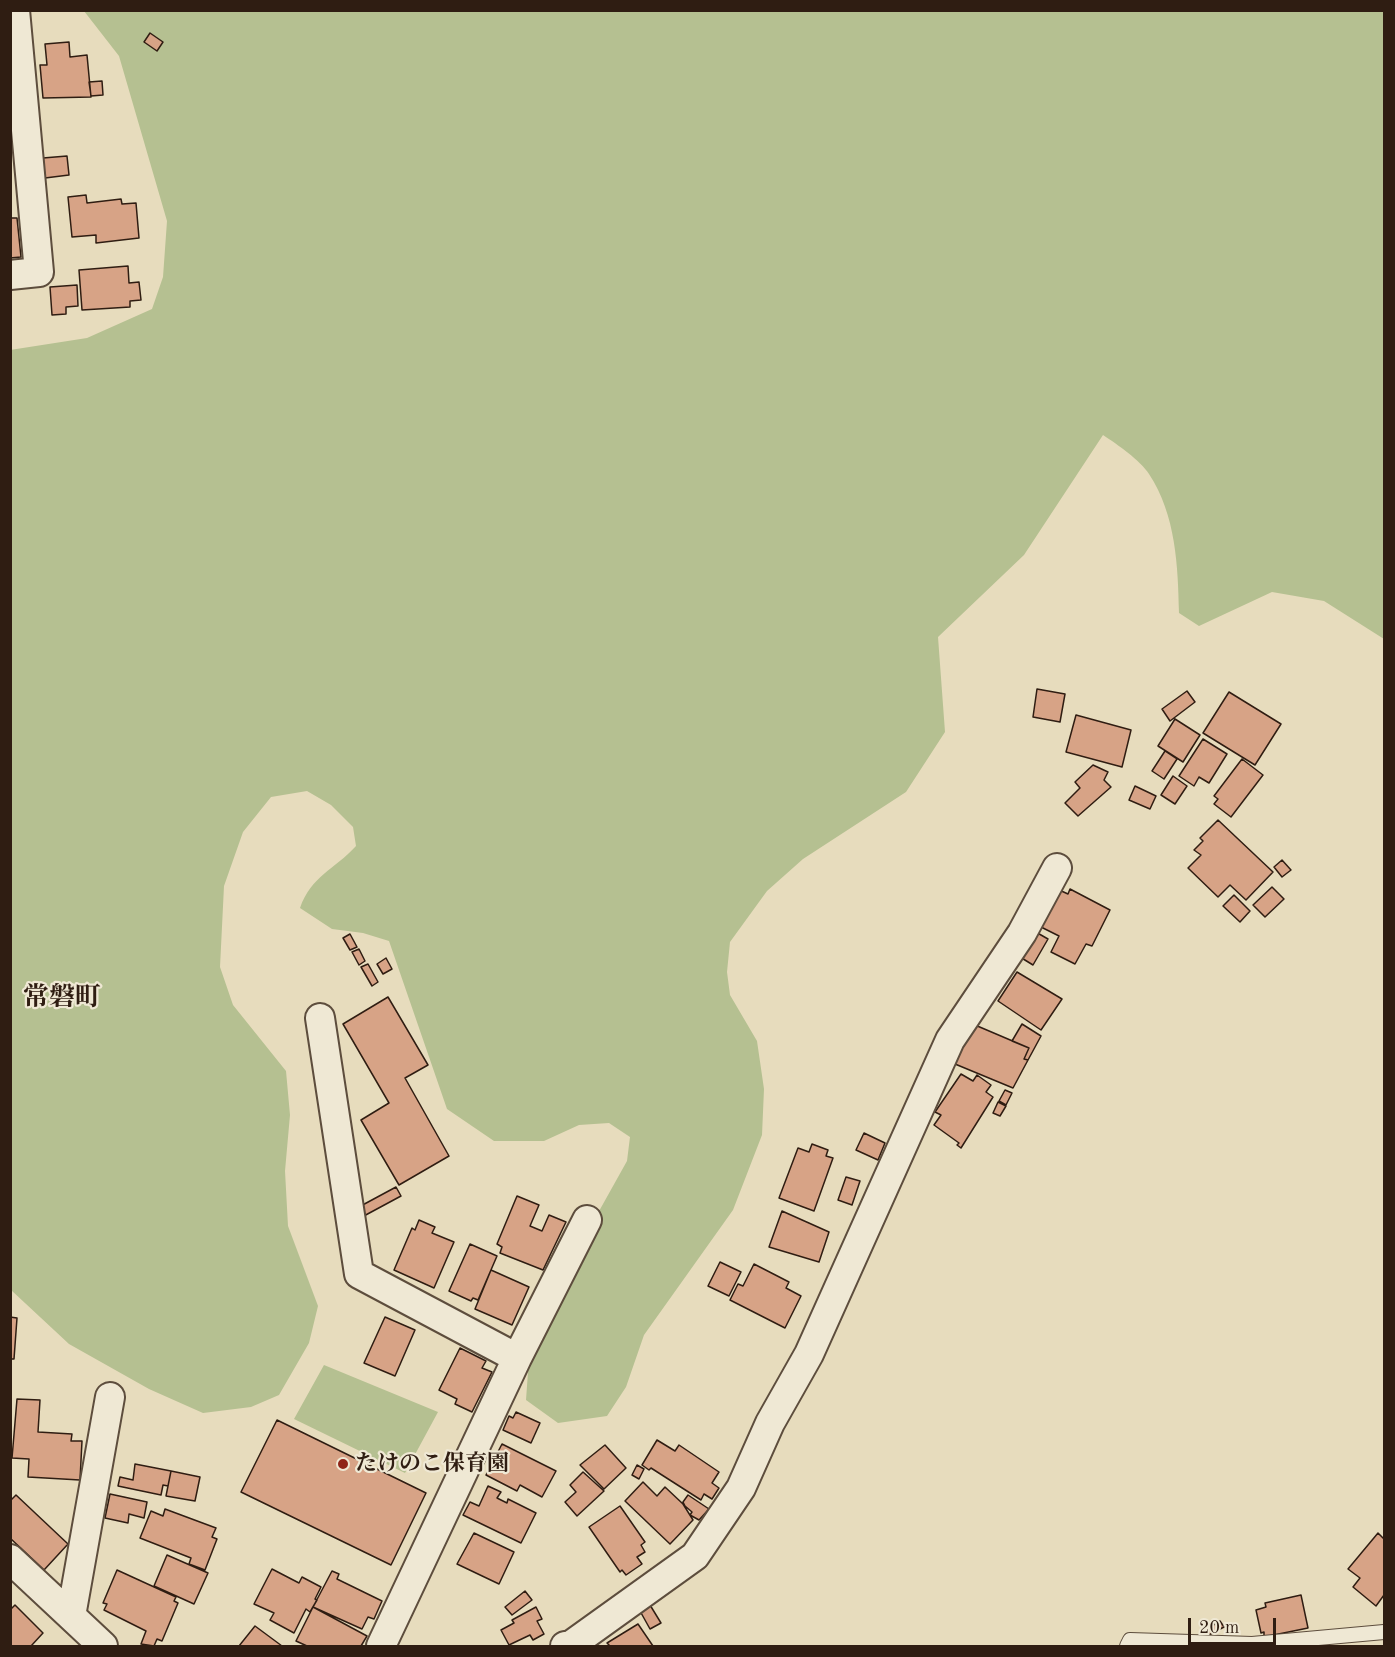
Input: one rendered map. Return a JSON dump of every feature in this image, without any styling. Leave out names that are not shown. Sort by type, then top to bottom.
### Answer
[{"type":"street","points":[[10,275],[39,272],[15,10]]},
{"type":"street","points":[[566,1647],[695,1556],[741,1488],[770,1423],[814,1344],[950,1040],[1022,933],[1057,868]]},
{"type":"street","points":[[320,1018],[359,1274],[518,1358]]},
{"type":"street","points":[[381,1647],[518,1358],[587,1220]]},
{"type":"street","points":[[71,1616],[110,1397]]},
{"type":"street","points":[[10,1559],[103,1647]]},
{"type":"lane","points":[[1127,1647],[1130,1640],[1252,1644],[1384,1632]]},
{"type":"green space","points":[[84,11],[1384,11],[1384,639],[1324,601],[1272,592],[1199,626],[1179,613],[1174,541],[1165,506],[1149,474],[1140,463],[1103,435],[1024,555],[938,637],[945,732],[906,792],[803,859],[767,891],[730,942],[727,972],[730,995],[757,1041],[764,1089],[762,1135],[733,1210],[644,1335],[626,1387],[607,1416],[558,1423],[526,1400],[529,1358],[579,1247],[627,1161],[630,1137],[609,1123],[579,1125],[544,1141],[494,1141],[447,1109],[389,941],[363,933],[332,929],[300,908],[310,888],[356,846],[353,827],[331,805],[307,791],[271,797],[243,832],[224,886],[220,967],[233,1005],[286,1071],[290,1115],[285,1171],[288,1226],[318,1306],[309,1343],[279,1395],[251,1407],[203,1413],[149,1389],[69,1344],[11,1290],[10,350],[87,338],[152,309],[163,277],[167,221],[119,56]]},
{"type":"green space","points":[[324,1365],[438,1412],[405,1473],[294,1419]]},
{"type":"building","points":[[150,33],[163,42],[157,51],[144,42]]},
{"type":"building","points":[[69,42],[70,57],[87,55],[91,97],[43,98],[40,65],[47,65],[45,44]]},
{"type":"building","points":[[102,81],[103,95],[91,96],[89,82]]},
{"type":"building","points":[[67,156],[69,175],[45,178],[43,158]]},
{"type":"building","points":[[86,195],[87,203],[121,199],[122,204],[136,203],[139,238],[96,243],[96,235],[72,237],[68,197]]},
{"type":"building","points":[[10,218],[17,218],[21,257],[10,258]]},
{"type":"building","points":[[128,266],[129,283],[139,282],[141,300],[130,301],[130,307],[82,310],[79,270]]},
{"type":"building","points":[[77,285],[78,306],[66,307],[66,314],[52,315],[50,287]]},
{"type":"building","points":[[1037,689],[1065,694],[1060,722],[1033,717]]},
{"type":"building","points":[[1187,691],[1195,702],[1170,721],[1162,709]]},
{"type":"building","points":[[1229,692],[1281,724],[1255,765],[1203,733]]},
{"type":"building","points":[[1076,715],[1131,730],[1122,767],[1066,752]]},
{"type":"building","points":[[1175,719],[1200,735],[1183,762],[1158,746]]},
{"type":"building","points":[[1203,739],[1227,754],[1209,783],[1199,777],[1194,786],[1179,776]]},
{"type":"building","points":[[1165,751],[1177,759],[1164,779],[1152,771]]},
{"type":"building","points":[[1242,759],[1263,775],[1231,817],[1214,804],[1218,799],[1214,796]]},
{"type":"building","points":[[1093,765],[1108,772],[1104,780],[1111,787],[1078,816],[1065,803],[1080,788],[1075,782]]},
{"type":"building","points":[[1173,776],[1187,786],[1175,804],[1161,795]]},
{"type":"building","points":[[1135,786],[1156,796],[1150,809],[1129,800]]},
{"type":"building","points":[[1218,820],[1273,872],[1246,900],[1230,885],[1218,897],[1188,868],[1201,855],[1194,850],[1203,841],[1200,838]]},
{"type":"building","points":[[1282,860],[1291,870],[1282,877],[1274,867]]},
{"type":"building","points":[[1272,887],[1284,899],[1265,917],[1253,905]]},
{"type":"building","points":[[1057,889],[1068,894],[1070,889],[1110,910],[1092,946],[1086,944],[1075,964],[1051,952],[1059,936],[1039,926]]},
{"type":"building","points":[[1234,895],[1250,911],[1240,922],[1223,906]]},
{"type":"building","points":[[1034,931],[1048,939],[1033,965],[1020,957]]},
{"type":"building","points":[[350,934],[357,947],[350,950],[343,938]]},
{"type":"building","points":[[359,949],[365,961],[359,965],[352,952]]},
{"type":"building","points":[[386,958],[392,969],[383,974],[377,964]]},
{"type":"building","points":[[368,964],[378,982],[372,986],[361,967]]},
{"type":"building","points":[[1017,972],[1062,999],[1041,1030],[998,1001]]},
{"type":"building","points":[[388,997],[428,1065],[405,1078],[449,1156],[399,1185],[361,1120],[389,1103],[343,1024]]},
{"type":"building","points":[[1022,1024],[1041,1036],[1028,1060],[1024,1059],[1029,1048],[1012,1041]]},
{"type":"building","points":[[975,1025],[1029,1048],[1024,1059],[1028,1060],[1013,1088],[955,1064],[970,1030]]},
{"type":"building","points":[[961,1074],[973,1081],[977,1075],[991,1085],[986,1092],[993,1097],[961,1148],[957,1145],[959,1143],[934,1125],[941,1115],[935,1112]]},
{"type":"building","points":[[1005,1090],[1012,1093],[1006,1105],[999,1101]]},
{"type":"building","points":[[998,1102],[1006,1106],[1000,1116],[993,1113]]},
{"type":"building","points":[[864,1133],[885,1143],[878,1160],[856,1150]]},
{"type":"building","points":[[812,1144],[828,1150],[826,1156],[833,1158],[814,1211],[779,1198],[798,1148],[809,1152]]},
{"type":"building","points":[[846,1177],[860,1181],[852,1205],[838,1200]]},
{"type":"building","points":[[396,1187],[401,1196],[362,1217],[357,1208]]},
{"type":"building","points":[[517,1196],[539,1205],[530,1226],[542,1231],[549,1215],[566,1222],[543,1270],[500,1253],[502,1247],[497,1244]]},
{"type":"building","points":[[782,1211],[829,1232],[819,1262],[769,1247]]},
{"type":"building","points":[[419,1220],[435,1227],[432,1233],[454,1242],[434,1288],[394,1270],[412,1228],[415,1230]]},
{"type":"building","points":[[470,1244],[497,1256],[478,1300],[473,1298],[471,1301],[449,1291]]},
{"type":"building","points":[[720,1262],[741,1272],[729,1296],[708,1286]]},
{"type":"building","points":[[754,1264],[789,1282],[786,1288],[801,1296],[785,1328],[730,1300],[738,1284],[743,1286]]},
{"type":"building","points":[[491,1270],[529,1287],[512,1325],[475,1309]]},
{"type":"building","points":[[10,1317],[17,1318],[14,1359],[10,1359]]},
{"type":"building","points":[[385,1317],[415,1330],[395,1376],[364,1363]]},
{"type":"building","points":[[460,1348],[486,1361],[482,1368],[492,1372],[472,1412],[455,1404],[457,1399],[439,1390]]},
{"type":"building","points":[[17,1399],[40,1400],[38,1432],[72,1434],[71,1441],[82,1441],[80,1480],[28,1477],[29,1459],[12,1458]]},
{"type":"building","points":[[516,1412],[540,1423],[531,1443],[503,1430],[509,1416],[513,1418]]},
{"type":"building","points":[[277,1420],[426,1493],[391,1565],[241,1492]]},
{"type":"building","points":[[657,1440],[675,1451],[679,1445],[719,1472],[712,1483],[719,1488],[712,1499],[704,1494],[701,1500],[651,1468],[649,1470],[642,1465]]},
{"type":"building","points":[[502,1444],[556,1471],[542,1497],[520,1485],[517,1491],[486,1475]]},
{"type":"building","points":[[605,1445],[626,1468],[604,1489],[580,1465]]},
{"type":"building","points":[[135,1464],[171,1471],[168,1486],[163,1485],[161,1495],[118,1486],[120,1477],[133,1480]]},
{"type":"building","points":[[637,1465],[644,1469],[639,1479],[632,1475]]},
{"type":"building","points":[[171,1471],[200,1477],[195,1501],[166,1496]]},
{"type":"building","points":[[583,1472],[604,1491],[577,1516],[565,1502],[576,1492],[570,1485]]},
{"type":"building","points":[[643,1482],[657,1496],[665,1487],[683,1504],[693,1520],[670,1544],[625,1501]]},
{"type":"building","points":[[488,1486],[501,1492],[497,1498],[507,1503],[508,1499],[536,1513],[521,1543],[463,1515],[470,1502],[479,1506]]},
{"type":"building","points":[[110,1494],[147,1502],[144,1518],[129,1514],[128,1523],[105,1518]]},
{"type":"building","points":[[16,1495],[68,1544],[44,1570],[10,1538],[10,1501]]},
{"type":"building","points":[[688,1495],[709,1509],[699,1520],[690,1515],[692,1512],[683,1502]]},
{"type":"building","points":[[620,1506],[645,1542],[641,1545],[645,1552],[637,1557],[642,1564],[626,1575],[622,1570],[620,1572],[589,1527]]},
{"type":"building","points":[[165,1509],[216,1528],[212,1537],[217,1539],[205,1570],[189,1564],[191,1558],[140,1538],[151,1511],[163,1516]]},
{"type":"building","points":[[474,1533],[514,1552],[499,1584],[457,1564]]},
{"type":"building","points":[[1378,1533],[1384,1539],[1384,1595],[1376,1606],[1353,1587],[1360,1578],[1348,1569]]},
{"type":"building","points":[[167,1555],[208,1573],[194,1604],[154,1586]]},
{"type":"building","points":[[272,1569],[299,1583],[302,1577],[321,1587],[310,1612],[306,1609],[294,1633],[270,1620],[274,1613],[254,1604]]},
{"type":"building","points":[[117,1570],[176,1597],[174,1601],[178,1603],[162,1641],[157,1639],[154,1646],[141,1644],[146,1631],[104,1610],[107,1604],[103,1603]]},
{"type":"building","points":[[332,1571],[339,1574],[337,1579],[382,1601],[374,1619],[368,1617],[362,1629],[313,1607]]},
{"type":"building","points":[[525,1591],[532,1600],[512,1615],[505,1607]]},
{"type":"building","points":[[1301,1595],[1308,1628],[1264,1637],[1256,1610],[1266,1607],[1265,1603]]},
{"type":"building","points":[[15,1605],[43,1633],[31,1646],[10,1646],[10,1610]]},
{"type":"building","points":[[650,1605],[661,1623],[650,1629],[640,1611]]},
{"type":"building","points":[[313,1607],[367,1636],[361,1646],[307,1646],[296,1641]]},
{"type":"building","points":[[536,1607],[542,1619],[537,1621],[544,1634],[533,1640],[530,1635],[509,1645],[501,1630],[514,1623],[512,1620]]},
{"type":"building","points":[[1220,1621],[1224,1627],[1205,1637],[1202,1632]]},
{"type":"building","points":[[638,1624],[653,1646],[610,1646],[607,1643]]},
{"type":"building","points":[[255,1626],[282,1646],[239,1646]]},
{"type":"place","name":"たけのこ保育園","points":[[343,1464]]},
{"type":"district","name":"常磐町","points":[[62,998]]}]
